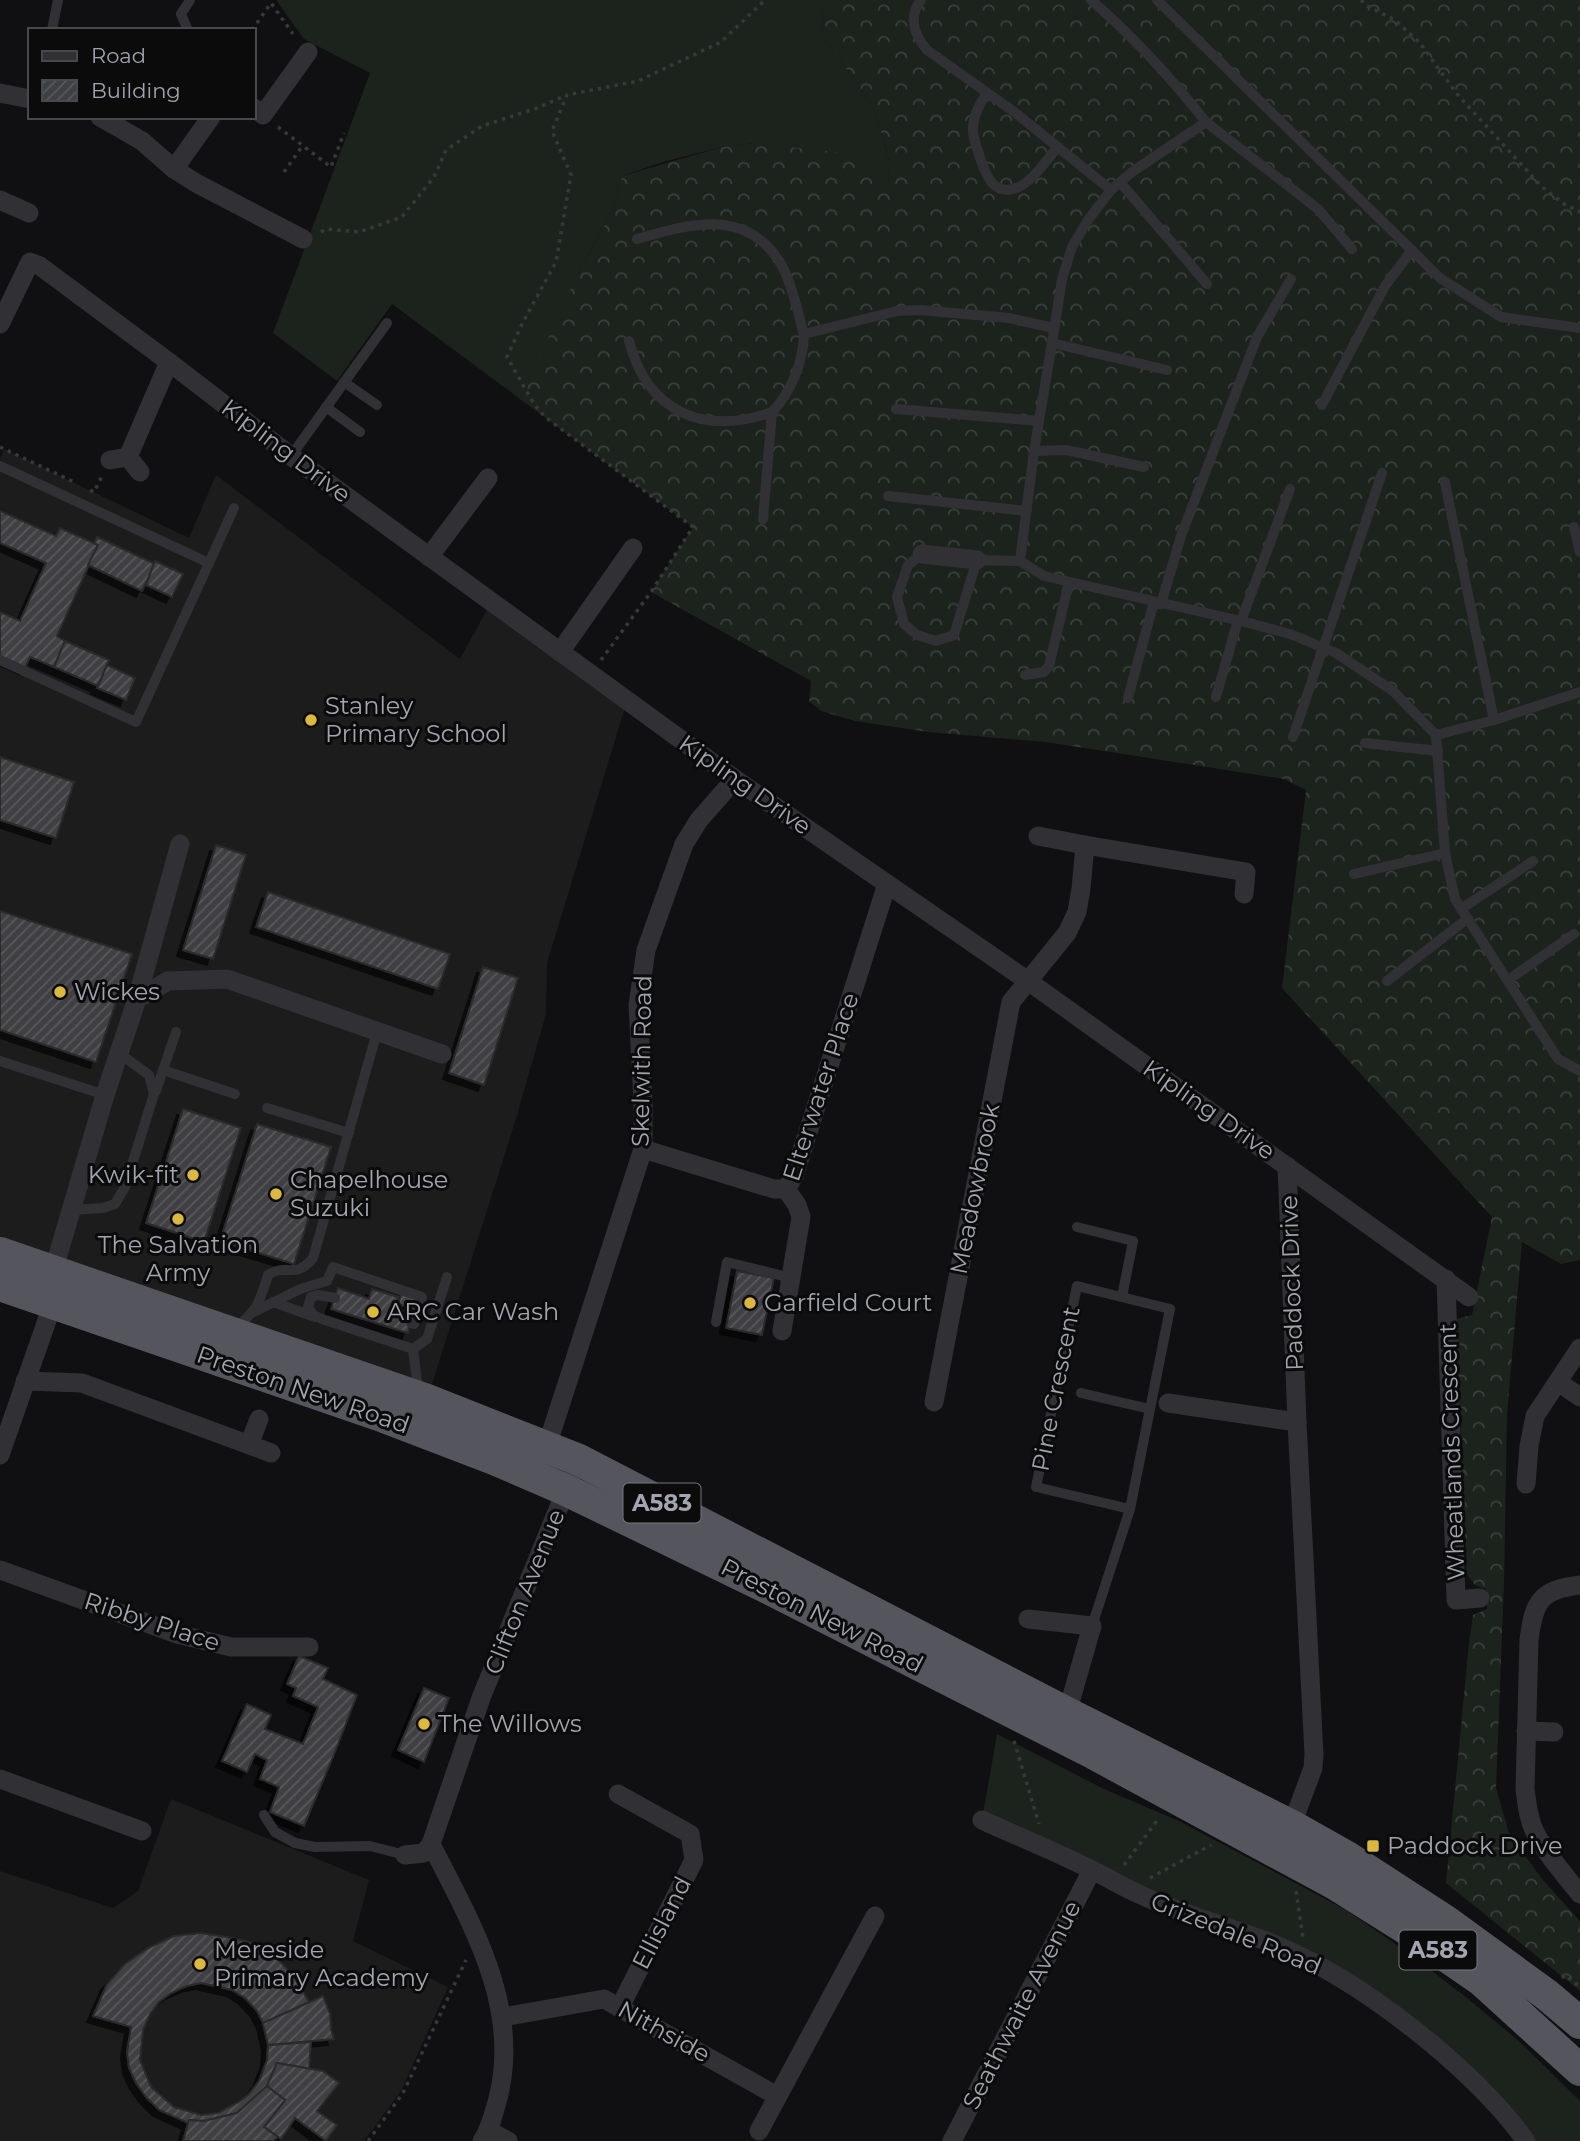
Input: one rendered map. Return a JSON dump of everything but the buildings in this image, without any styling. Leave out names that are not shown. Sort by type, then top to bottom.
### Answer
[{"type":"highway","name":"Preston New Road","points":[[0,1254],[53,1272],[243,1322],[419,1397],[579,1460],[1292,1826],[1347,1857],[1447,1922],[1547,1995],[1580,2023]]},
{"type":"highway","name":"Preston New Road","points":[[0,1286],[379,1415],[536,1476],[766,1587],[1175,1797],[1335,1884],[1481,1980],[1576,2064]]},
{"type":"street","points":[[258,111],[308,52]]},
{"type":"street","points":[[0,93],[28,99]]},
{"type":"street","points":[[104,119],[142,141],[174,169],[196,183],[303,239]]},
{"type":"street","points":[[174,169],[210,119]]},
{"type":"street","points":[[0,200],[29,213]]},
{"type":"street","name":"Kipling Drive","points":[[0,324],[30,262],[48,272],[291,456],[735,779],[1028,981],[1469,1297]]},
{"type":"street","points":[[126,463],[169,362]]},
{"type":"street","points":[[429,557],[488,478]]},
{"type":"street","points":[[560,652],[633,548]]},
{"type":"street","points":[[922,554],[977,560]]},
{"type":"street","name":"Skelwith Road","points":[[536,1476],[643,1149],[638,1005],[646,950],[684,844],[699,820],[735,779]]},
{"type":"street","points":[[1046,833],[1085,845],[1246,872],[1244,894]]},
{"type":"street","points":[[0,1455],[53,1303],[53,1272],[180,844]]},
{"type":"street","name":"Meadowbrook","points":[[934,1402],[1011,1002],[1067,933],[1077,912],[1085,845]]},
{"type":"street","name":"Elterwater Place","points":[[782,1331],[801,1217],[797,1205],[786,1189],[794,1176],[887,884]]},
{"type":"street","points":[[136,999],[169,981],[226,979],[442,1054]]},
{"type":"street","points":[[643,1149],[774,1189],[786,1189]]},
{"type":"street","name":"Paddock Drive","points":[[1285,1857],[1292,1826],[1314,1768],[1287,1166]]},
{"type":"street","name":"Wheatlands Crescent","points":[[1446,1279],[1456,1600],[1480,1598]]},
{"type":"street","points":[[1526,1484],[1535,1416],[1580,1348]]},
{"type":"street","points":[[25,1381],[82,1382],[271,1453]]},
{"type":"street","points":[[1558,1382],[1580,1397]]},
{"type":"street","points":[[1159,1406],[1297,1422]]},
{"type":"street","name":"Preston New Road","points":[[250,1445],[258,1419]]},
{"type":"street","name":"Clifton Avenue","points":[[431,1844],[481,1698],[579,1460]]},
{"type":"street","name":"Ribby Place","points":[[0,1570],[177,1634],[231,1647],[309,1647]]},
{"type":"street","points":[[1580,1585],[1560,1587],[1542,1598],[1532,1615],[1525,1788],[1534,1830],[1580,1894]]},
{"type":"street","points":[[1028,1619],[1092,1626],[1068,1713]]},
{"type":"street","points":[[1526,1731],[1554,1732]]},
{"type":"street","points":[[0,1779],[142,1831]]},
{"type":"street","name":"Ellisland","points":[[618,1794],[690,1834],[694,1860],[620,2007]]},
{"type":"street","name":"Grizedale Road","points":[[982,1820],[1130,1890],[1197,1918],[1277,1946],[1306,1960],[1377,2003],[1430,2044],[1471,2079],[1509,2118],[1526,2141]]},
{"type":"street","points":[[405,1855],[424,1853],[431,1844],[478,1937],[503,2017],[505,2043],[502,2083],[485,2136],[508,2141]]},
{"type":"street","name":"Seathwaite Avenue","points":[[952,2141],[1092,1870]]},
{"type":"street","points":[[759,2130],[875,1916]]},
{"type":"street","name":"Nithside","points":[[503,2017],[604,1999],[777,2096]]},
{"type":"lane","points":[[52,28],[58,0]]},
{"type":"lane","points":[[187,28],[181,14],[190,0]]},
{"type":"lane","points":[[920,0],[914,13],[913,26],[918,39],[928,50],[1111,190]]},
{"type":"lane","points":[[1091,0],[1174,82],[1206,122],[1318,209],[1352,249]]},
{"type":"lane","points":[[1157,0],[1440,278],[1502,317],[1580,328]]},
{"type":"lane","points":[[987,93],[977,108],[973,132],[985,172],[995,187],[1014,189],[1022,185],[1058,147]]},
{"type":"lane","points":[[1020,561],[1034,451],[1062,279],[1072,247],[1111,190],[1142,165],[1206,122]]},
{"type":"lane","points":[[1120,182],[1207,284]]},
{"type":"lane","points":[[629,341],[639,371],[654,393],[673,408],[716,422],[734,422],[772,412],[790,389],[803,351],[804,334],[783,268],[771,249],[753,235],[737,227],[716,223],[687,225],[636,239]]},
{"type":"lane","points":[[1322,405],[1385,286],[1412,250]]},
{"type":"lane","points":[[1128,698],[1157,603],[1257,337],[1291,279]]},
{"type":"lane","points":[[804,334],[897,311],[920,310],[1009,318],[1054,328]]},
{"type":"lane","points":[[291,456],[387,323]]},
{"type":"lane","points":[[1052,343],[1167,370]]},
{"type":"lane","points":[[344,382],[377,405]]},
{"type":"lane","points":[[326,407],[360,432]]},
{"type":"lane","points":[[896,409],[1039,421]]},
{"type":"lane","points":[[763,519],[772,412]]},
{"type":"lane","points":[[1034,451],[1066,450],[1144,467]]},
{"type":"lane","points":[[0,466],[209,563]]},
{"type":"lane","points":[[1293,737],[1382,473]]},
{"type":"lane","points":[[1445,483],[1494,720]]},
{"type":"lane","points":[[1216,697],[1239,620],[1290,489]]},
{"type":"lane","points":[[888,495],[1027,511]]},
{"type":"lane","points":[[0,660],[136,722],[234,508]]},
{"type":"lane","points":[[1574,527],[1580,552]]},
{"type":"lane","points":[[922,554],[908,565],[897,597],[904,624],[917,635],[936,641],[954,635],[977,560],[1020,561],[1044,576],[1290,634],[1336,653],[1393,691],[1436,735],[1445,853],[1455,899],[1558,1059],[1580,1071]]},
{"type":"lane","points":[[1026,675],[1044,672],[1049,666],[1069,582]]},
{"type":"lane","points":[[1436,735],[1494,720],[1580,692]]},
{"type":"lane","points":[[1364,743],[1438,751]]},
{"type":"lane","points":[[1354,874],[1445,853]]},
{"type":"lane","points":[[1461,909],[1533,861]]},
{"type":"lane","points":[[1387,981],[1467,919]]},
{"type":"lane","points":[[1507,981],[1574,934]]},
{"type":"lane","points":[[71,1210],[103,1208],[115,1204],[125,1187],[176,1032]]},
{"type":"lane","points":[[243,1322],[263,1296],[268,1275],[277,1269],[296,1271],[304,1268],[313,1258],[377,1032]]},
{"type":"lane","points":[[119,1053],[149,1076],[155,1094]]},
{"type":"lane","points":[[0,1061],[106,1095]]},
{"type":"lane","points":[[163,1070],[235,1094]]},
{"type":"lane","points":[[267,1108],[349,1133]]},
{"type":"lane","points":[[1077,1227],[1133,1241],[1122,1297]]},
{"type":"lane","points":[[716,1322],[727,1262],[792,1278]]},
{"type":"lane","points":[[243,1322],[273,1302],[300,1289],[327,1281],[333,1268],[422,1297],[414,1324],[411,1323]]},
{"type":"lane","points":[[413,1349],[427,1339],[447,1277]]},
{"type":"lane","name":"Pine Crescent","points":[[1092,1626],[1130,1509],[1159,1406],[1170,1308],[1077,1286],[1036,1487],[1130,1509]]},
{"type":"lane","points":[[322,1319],[313,1315],[308,1307],[311,1297],[318,1295],[335,1298]]},
{"type":"lane","points":[[273,1302],[413,1349]]},
{"type":"lane","points":[[413,1349],[419,1397]]},
{"type":"lane","points":[[1081,1393],[1159,1406]]},
{"type":"lane","points":[[264,1815],[275,1832],[295,1843],[315,1847],[370,1846],[405,1855]]},
{"type":"path","points":[[303,239],[326,229],[359,232],[402,217],[434,177],[446,150],[482,126],[567,95],[638,81],[721,42],[765,0]]},
{"type":"path","points":[[1361,0],[1367,6],[1395,20],[1420,43],[1457,94],[1534,179],[1564,204],[1580,212]]},
{"type":"path","points":[[253,28],[271,3],[293,34]]},
{"type":"path","points":[[567,95],[552,131],[571,175],[556,262],[507,357],[534,404],[545,417],[693,527],[651,592],[590,674]]},
{"type":"path","points":[[258,111],[331,167],[344,133]]},
{"type":"path","points":[[284,172],[303,145]]},
{"type":"path","points":[[0,447],[94,492],[126,463]]},
{"type":"path","points":[[1006,1710],[1047,1849]]},
{"type":"path","points":[[1112,1880],[1175,1797]]},
{"type":"path","points":[[1130,1890],[1237,1830]]},
{"type":"path","points":[[1285,1857],[1306,1960]]},
{"type":"path","points":[[368,2141],[403,2093],[478,1937]]},
{"type":"shaded area","points":[[4,449],[189,538],[216,475],[460,659],[491,602],[627,701],[547,963],[546,1014],[515,1122],[427,1400],[0,1253],[0,459]]},
{"type":"shaded area","name":"Mereside Primary Academy","points":[[171,1799],[369,1880],[353,1941],[448,1987],[401,2091],[364,2141],[0,2141],[0,1871],[113,1908],[138,1891]]},
{"type":"green space","points":[[276,0],[822,0],[823,36],[873,106],[890,163],[888,183],[755,143],[722,147],[622,176],[610,216],[580,269],[520,399],[392,304],[337,381],[273,333],[370,73],[304,39]]},
{"type":"green space","points":[[822,0],[1580,0],[1580,1260],[1561,1264],[1522,1242],[1507,1414],[1496,1788],[1509,1833],[1542,1879],[1580,1921],[1580,1991],[1446,1883],[1473,1615],[1487,1609],[1486,1589],[1475,1585],[1467,1575],[1456,1319],[1472,1315],[1492,1217],[1282,988],[1306,790],[1284,779],[1046,742],[928,732],[855,721],[821,711],[809,701],[811,681],[651,592],[693,527],[520,399],[580,269],[610,216],[622,176],[722,147],[755,143],[852,154],[888,183],[890,163],[873,106],[823,36]]},
{"type":"green space","points":[[997,1734],[1104,1789],[1179,1821],[1346,1910],[1410,1954],[1520,2042],[1580,2101],[1580,2141],[1526,2141],[1509,2118],[1331,1973],[982,1820]]},
{"type":"place","name":"Stanley Primary School","points":[[311,720]]},
{"type":"place","name":"Wickes","points":[[60,992]]},
{"type":"place","name":"Kwik-fit","points":[[193,1175]]},
{"type":"place","name":"Chapelhouse Suzuki","points":[[276,1194]]},
{"type":"place","name":"The Salvation Army","points":[[178,1219]]},
{"type":"place","name":"Garfield Court","points":[[750,1303]]},
{"type":"place","name":"ARC Car Wash","points":[[373,1312]]},
{"type":"place","name":"The Willows","points":[[424,1724]]},
{"type":"place","name":"Paddock Drive","points":[[1373,1846]]},
{"type":"place","name":"Mereside Primary Academy","points":[[200,1964]]}]
